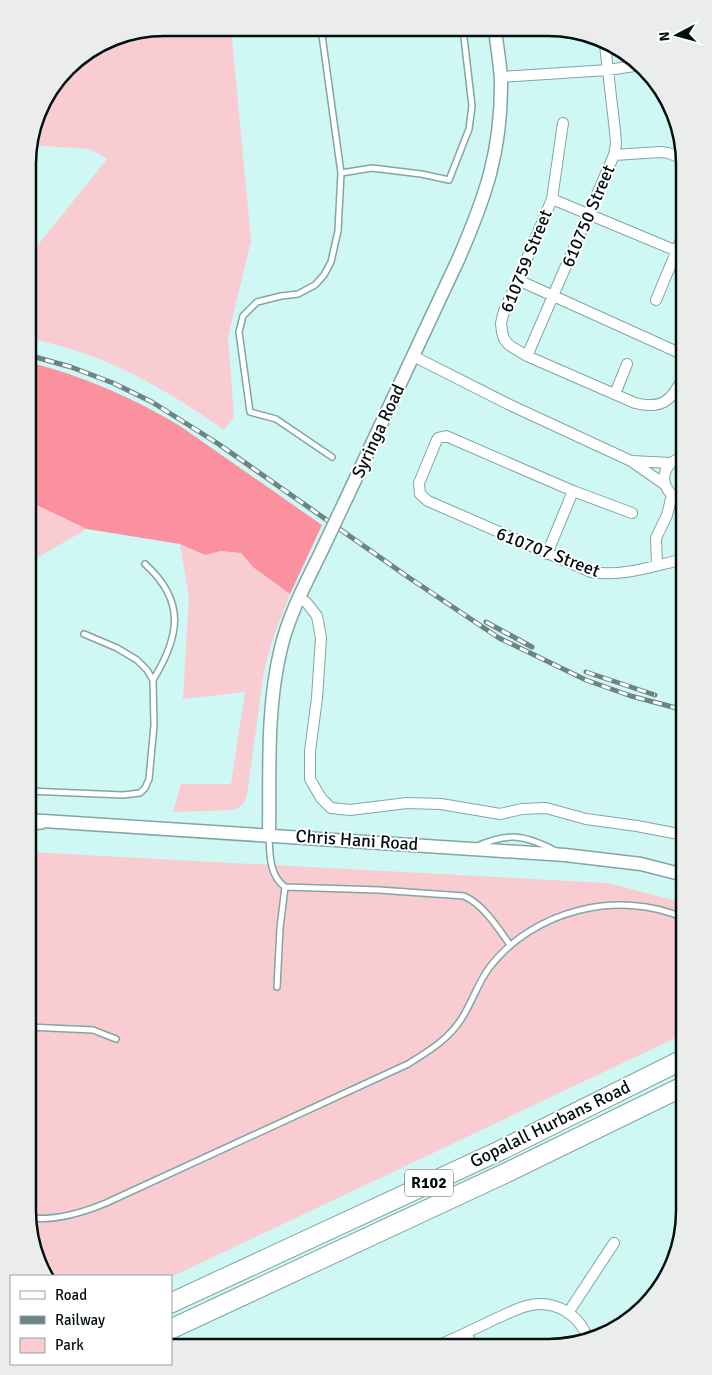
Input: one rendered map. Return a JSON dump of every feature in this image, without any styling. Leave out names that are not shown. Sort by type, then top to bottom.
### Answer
[{"type":"highway","name":"Gopalall Hurbans Road","points":[[172,1303],[499,1150],[675,1063]]},
{"type":"highway","name":"Gopalall Hurbans Road","points":[[172,1329],[510,1171],[675,1090]]},
{"type":"street","name":"Syringa Road","points":[[269,835],[270,752],[274,689],[281,647],[299,598],[413,356],[475,220],[488,186],[500,127],[500,77],[496,36]]},
{"type":"street","name":"610750 Street","points":[[527,356],[614,155],[616,144],[615,131],[605,50]]},
{"type":"street","points":[[500,77],[608,70],[630,67]]},
{"type":"street","name":"610759 Street","points":[[563,124],[552,199],[504,311],[501,323],[504,339],[527,356],[635,403],[656,406],[666,402],[676,391]]},
{"type":"street","points":[[614,155],[661,152],[675,156]]},
{"type":"street","points":[[552,199],[676,251]]},
{"type":"street","points":[[656,300],[676,263]]},
{"type":"street","points":[[518,280],[676,351]]},
{"type":"street","points":[[413,356],[510,405],[631,461],[664,484],[672,495],[676,497]]},
{"type":"street","points":[[615,394],[627,364]]},
{"type":"street","name":"610707 Street","points":[[573,491],[446,436],[438,438],[419,483],[420,494],[428,502],[591,572],[627,573],[676,561]]},
{"type":"street","points":[[631,461],[670,463],[676,461]]},
{"type":"street","points":[[664,484],[666,470],[670,463]]},
{"type":"street","points":[[547,554],[573,491],[632,513]]},
{"type":"street","points":[[656,565],[656,538],[667,515],[672,495]]},
{"type":"street","points":[[667,515],[676,507]]},
{"type":"street","points":[[299,598],[306,602],[317,616],[321,638],[317,698],[310,751],[310,779],[321,798],[331,808],[350,810],[407,804],[441,804],[500,814],[522,809],[546,808],[594,820],[675,833]]},
{"type":"street","name":"Chris Hani Road","points":[[36,820],[565,855],[641,864],[675,873]]},
{"type":"street","points":[[568,1313],[614,1243]]},
{"type":"street","points":[[453,1339],[532,1304],[550,1305],[568,1313],[578,1321],[585,1333]]},
{"type":"street","points":[[466,1333],[469,1339]]},
{"type":"lane","points":[[322,36],[340,173],[338,231],[331,262],[316,285],[298,294],[257,302],[243,316],[239,332],[250,412],[276,419],[332,457]]},
{"type":"lane","points":[[340,173],[372,168],[421,174],[449,180],[469,128],[472,106],[464,36]]},
{"type":"lane","points":[[36,791],[123,795],[140,793],[146,788],[152,764],[153,680],[172,642],[174,613],[167,589],[156,574],[145,564]]},
{"type":"lane","points":[[84,634],[117,648],[136,660],[147,670],[153,680]]},
{"type":"lane","points":[[36,826],[60,822]]},
{"type":"lane","points":[[269,835],[271,861],[275,876],[278,882],[285,886],[464,896],[472,899],[491,919],[510,945]]},
{"type":"lane","points":[[277,987],[280,928],[285,886]]},
{"type":"lane","points":[[36,1218],[60,1217],[83,1212],[106,1203],[408,1064],[434,1048],[451,1033],[463,1017],[488,969],[510,945],[523,935],[554,918],[579,910],[636,904],[675,914]]},
{"type":"lane","points":[[36,1027],[92,1030],[116,1039]]},
{"type":"green space","points":[[232,36],[251,241],[228,337],[234,417],[224,430],[178,399],[132,374],[83,353],[36,340],[36,247],[107,159],[90,149],[37,146],[43,123],[53,100],[68,80],[86,63],[108,49],[147,37]]},
{"type":"green space","points":[[36,505],[87,529],[36,558]]},
{"type":"green space","points":[[180,544],[205,555],[221,551],[241,553],[253,567],[290,594],[273,638],[264,671],[246,797],[243,804],[234,810],[173,812],[181,784],[231,784],[245,692],[183,699],[189,597]]},
{"type":"green space","points":[[36,852],[608,883],[675,901],[675,1038],[172,1277],[172,1275],[54,1275],[43,1252],[37,1228],[36,1211]]},
{"type":"shaded area","points":[[36,364],[107,388],[162,415],[322,525],[290,594],[253,567],[241,553],[221,551],[205,555],[180,544],[87,529],[36,505]]},
{"type":"railway","points":[[36,357],[71,367],[113,383],[152,402],[217,443],[408,577],[499,638],[586,680],[631,696],[675,708]]},
{"type":"railway","points":[[486,622],[532,647]]},
{"type":"railway","points":[[586,672],[655,695]]}]
